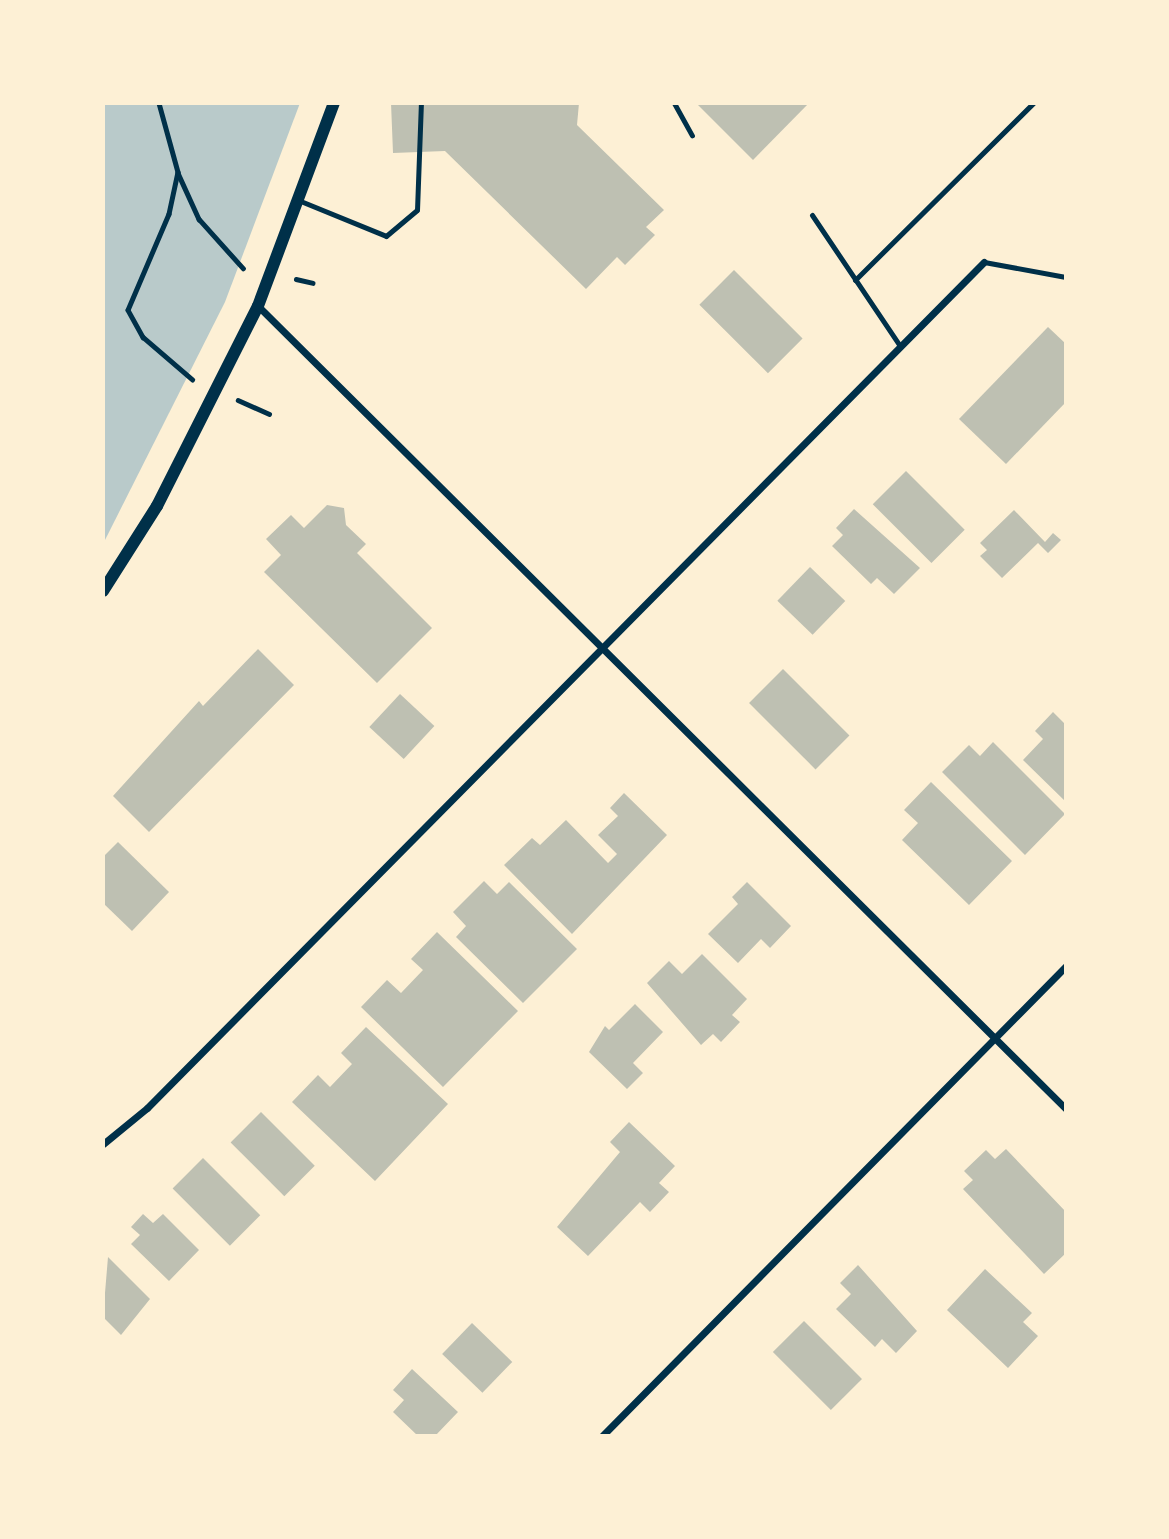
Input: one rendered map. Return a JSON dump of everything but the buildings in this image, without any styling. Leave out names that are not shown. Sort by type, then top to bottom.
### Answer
[{"type":"street","points":[[103,591],[157,506],[258,306],[334,103]]},
{"type":"street","points":[[103,1144],[148,1108],[984,261]]},
{"type":"street","points":[[258,306],[1066,1109]]},
{"type":"street","points":[[602,1436],[1066,966]]},
{"type":"lane","points":[[298,200],[386,236],[417,210],[421,103]]},
{"type":"lane","points":[[674,103],[692,135]]},
{"type":"lane","points":[[855,279],[1033,103]]},
{"type":"lane","points":[[812,215],[900,346]]},
{"type":"lane","points":[[984,261],[1066,277]]},
{"type":"path","points":[[159,103],[178,172],[199,219],[238,267]]},
{"type":"path","points":[[178,172],[169,214],[128,310],[143,337],[189,377]]},
{"type":"shaded area","points":[[103,103],[300,103],[225,302],[103,544]]}]
